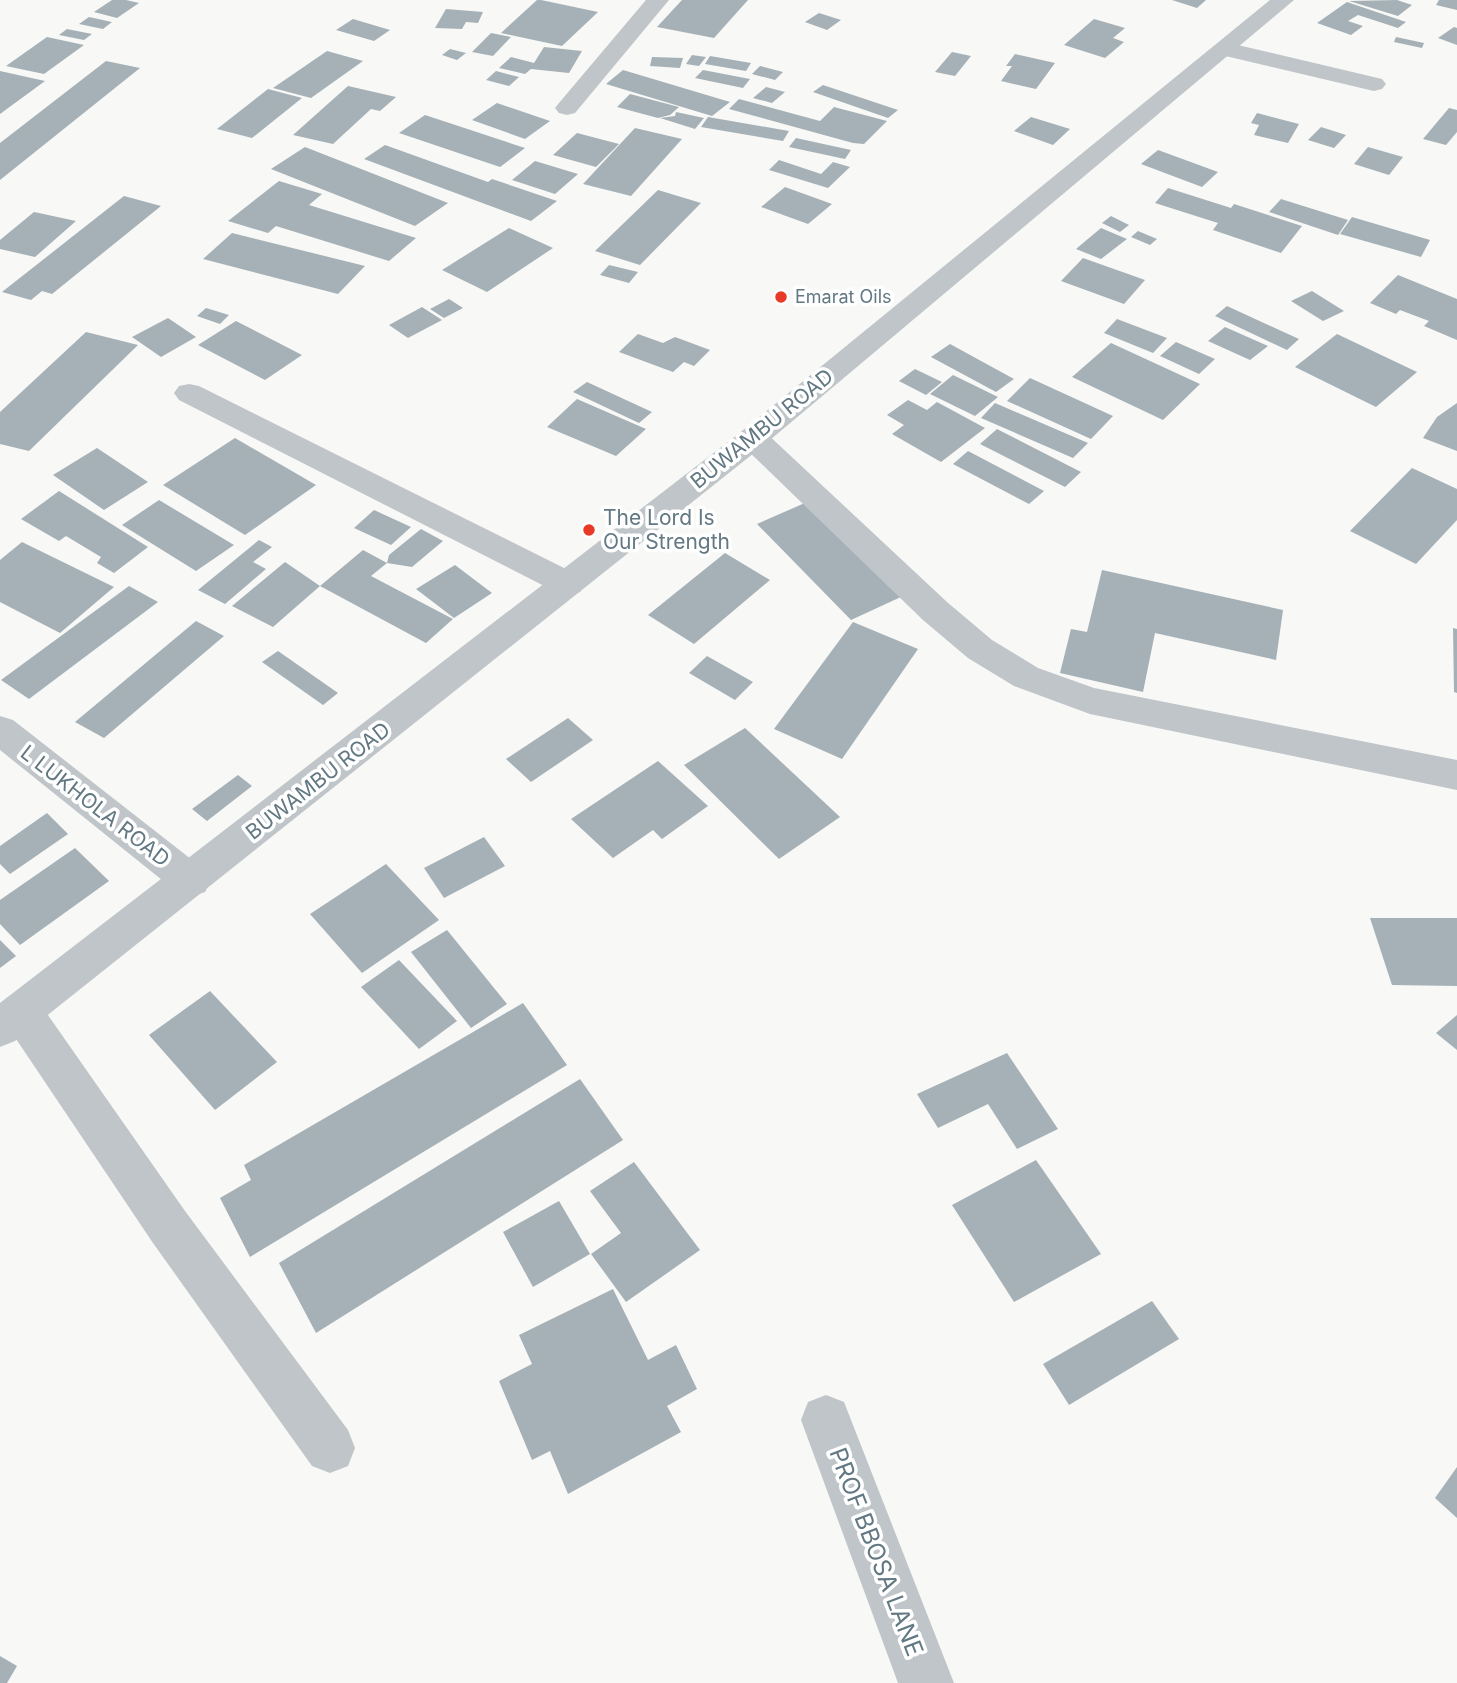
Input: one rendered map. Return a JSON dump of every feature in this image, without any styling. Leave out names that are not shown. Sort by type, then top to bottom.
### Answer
[{"type":"street","points":[[566,108],[658,0]]},
{"type":"street","name":"BUWAMBU ROAD","points":[[11,1019],[191,881],[752,438],[1283,0]]},
{"type":"street","points":[[1225,49],[1374,84]]},
{"type":"street","points":[[189,393],[568,584]]},
{"type":"street","points":[[752,438],[935,611],[980,649],[1026,677],[1090,701],[1457,775]]},
{"type":"street","name":"L LUKHOLA ROAD","points":[[0,730],[191,881]]},
{"type":"street","points":[[11,1019],[169,1227],[330,1448]]},
{"type":"street","name":"PROF BBOSA LANE","points":[[826,1420],[926,1683]]},
{"type":"building","points":[[112,0],[139,3],[117,18],[94,12]]},
{"type":"building","points":[[537,0],[598,12],[562,46],[501,33]]},
{"type":"building","points":[[682,0],[748,0],[714,38],[657,27]]},
{"type":"building","points":[[1172,0],[1206,0],[1197,8]]},
{"type":"building","points":[[1397,0],[1412,5],[1398,16],[1349,1]]},
{"type":"building","points":[[1439,0],[1457,0],[1457,10],[1436,5]]},
{"type":"building","points":[[1347,2],[1406,22],[1398,28],[1358,15],[1348,21],[1363,26],[1351,35],[1317,23]]},
{"type":"building","points":[[446,9],[483,12],[478,23],[466,22],[462,29],[435,28]]},
{"type":"building","points":[[819,13],[841,20],[827,30],[805,22]]},
{"type":"building","points":[[89,17],[112,22],[103,29],[79,24]]},
{"type":"building","points":[[353,19],[390,30],[374,41],[336,30]]},
{"type":"building","points":[[1094,19],[1125,28],[1113,38],[1124,42],[1105,58],[1064,45]]},
{"type":"building","points":[[1454,27],[1457,28],[1457,45],[1438,38]]},
{"type":"building","points":[[67,29],[92,34],[84,40],[59,35]]},
{"type":"building","points":[[491,33],[511,37],[493,56],[472,52]]},
{"type":"building","points":[[47,37],[84,45],[44,74],[6,66]]},
{"type":"building","points":[[1396,37],[1424,43],[1422,48],[1394,42]]},
{"type":"building","points":[[544,47],[582,51],[569,73],[531,69],[525,74],[499,68],[511,57],[534,63]]},
{"type":"building","points":[[450,49],[466,53],[457,60],[442,55]]},
{"type":"building","points":[[327,51],[363,61],[311,98],[273,88]]},
{"type":"building","points":[[952,52],[971,56],[955,76],[935,72]]},
{"type":"building","points":[[1015,54],[1055,63],[1036,89],[1001,81],[1012,66],[1006,66]]},
{"type":"building","points":[[692,55],[706,57],[699,66],[686,64]]},
{"type":"building","points":[[710,56],[751,63],[746,71],[705,64]]},
{"type":"building","points":[[652,57],[683,58],[680,68],[650,66]]},
{"type":"building","points":[[106,61],[140,68],[0,180],[0,143]]},
{"type":"building","points":[[760,66],[783,72],[775,80],[752,74]]},
{"type":"building","points":[[623,70],[730,102],[712,116],[606,84]]},
{"type":"building","points":[[703,70],[750,79],[743,88],[695,78]]},
{"type":"building","points":[[0,71],[45,81],[0,114]]},
{"type":"building","points":[[496,71],[519,77],[509,86],[486,80]]},
{"type":"building","points":[[823,85],[898,110],[888,118],[813,92]]},
{"type":"building","points":[[348,86],[396,97],[380,111],[371,109],[333,144],[293,135]]},
{"type":"building","points":[[766,87],[785,92],[772,103],[753,98]]},
{"type":"building","points":[[268,89],[302,98],[252,138],[217,129]]},
{"type":"building","points":[[630,94],[679,107],[670,115],[658,118],[617,107]]},
{"type":"building","points":[[739,99],[820,121],[834,107],[887,121],[864,144],[853,143],[729,109]]},
{"type":"building","points":[[497,103],[550,121],[525,139],[472,120]]},
{"type":"building","points":[[1449,108],[1457,110],[1457,132],[1446,145],[1423,139]]},
{"type":"building","points":[[676,112],[704,118],[695,129],[660,118],[675,116]]},
{"type":"building","points":[[1257,113],[1299,124],[1288,143],[1254,135],[1259,125],[1251,123]]},
{"type":"building","points":[[425,115],[525,148],[500,167],[399,133]]},
{"type":"building","points":[[708,117],[789,131],[783,141],[701,127]]},
{"type":"building","points":[[1031,117],[1070,129],[1053,145],[1014,131]]},
{"type":"building","points":[[1321,127],[1346,135],[1334,148],[1308,140]]},
{"type":"building","points":[[635,128],[682,139],[631,196],[583,184]]},
{"type":"building","points":[[577,133],[619,144],[596,167],[553,155]]},
{"type":"building","points":[[796,138],[851,150],[845,159],[789,147]]},
{"type":"building","points":[[385,145],[488,182],[492,179],[557,201],[531,221],[364,159]]},
{"type":"building","points":[[305,147],[448,203],[415,226],[271,169]]},
{"type":"building","points":[[1368,147],[1403,157],[1389,175],[1354,164]]},
{"type":"building","points":[[1158,150],[1218,172],[1202,187],[1141,164]]},
{"type":"building","points":[[779,160],[821,174],[833,162],[850,167],[828,188],[769,170]]},
{"type":"building","points":[[535,161],[578,174],[555,194],[512,180]]},
{"type":"building","points":[[279,181],[322,194],[309,205],[416,238],[389,261],[276,226],[268,233],[228,221]]},
{"type":"building","points":[[785,187],[832,204],[808,224],[761,207]]},
{"type":"building","points":[[1168,188],[1231,208],[1234,204],[1302,226],[1281,253],[1213,230],[1218,223],[1155,203]]},
{"type":"building","points":[[658,190],[701,203],[640,265],[595,251]]},
{"type":"building","points":[[124,196],[161,206],[52,294],[42,291],[31,300],[2,292]]},
{"type":"building","points":[[1281,199],[1348,220],[1338,235],[1269,212]]},
{"type":"building","points":[[34,212],[76,221],[35,257],[0,249],[0,240]]},
{"type":"building","points":[[1111,216],[1129,225],[1120,232],[1102,223]]},
{"type":"building","points":[[1352,217],[1430,240],[1421,257],[1340,234]]},
{"type":"building","points":[[509,228],[553,248],[487,292],[442,270]]},
{"type":"building","points":[[1101,228],[1127,239],[1101,259],[1076,249]]},
{"type":"building","points":[[1138,231],[1157,239],[1150,245],[1131,237]]},
{"type":"building","points":[[232,233],[365,266],[338,294],[203,259]]},
{"type":"building","points":[[1083,258],[1145,280],[1124,304],[1061,281]]},
{"type":"building","points":[[609,265],[638,272],[629,283],[600,275]]},
{"type":"building","points":[[1398,275],[1457,299],[1457,340],[1424,326],[1429,321],[1400,310],[1396,314],[1370,303]]},
{"type":"building","points":[[1312,291],[1344,311],[1323,321],[1291,301]]},
{"type":"building","points":[[449,299],[463,308],[444,318],[430,309]]},
{"type":"building","points":[[1227,306],[1299,339],[1287,350],[1215,316]]},
{"type":"building","points":[[422,307],[442,320],[408,338],[389,325]]},
{"type":"building","points":[[206,308],[229,315],[220,324],[197,316]]},
{"type":"building","points":[[168,318],[196,337],[161,357],[132,337]]},
{"type":"building","points":[[1117,319],[1167,338],[1153,353],[1104,333]]},
{"type":"building","points":[[236,321],[302,355],[265,380],[198,345]]},
{"type":"building","points":[[1225,327],[1268,346],[1250,360],[1208,341]]},
{"type":"building","points":[[86,332],[138,345],[29,451],[0,444],[0,412]]},
{"type":"building","points":[[638,334],[663,343],[675,337],[710,350],[694,366],[684,362],[673,372],[619,352]]},
{"type":"building","points":[[1337,334],[1417,372],[1376,407],[1295,367]]},
{"type":"building","points":[[1176,342],[1215,359],[1199,374],[1160,356]]},
{"type":"building","points":[[1111,343],[1200,384],[1163,420],[1072,377]]},
{"type":"building","points":[[950,344],[1014,379],[996,392],[931,357]]},
{"type":"building","points":[[915,369],[942,382],[926,395],[899,381]]},
{"type":"building","points":[[953,375],[998,397],[975,416],[930,394]]},
{"type":"building","points":[[1030,378],[1113,416],[1091,439],[1007,401]]},
{"type":"building","points":[[587,382],[652,412],[639,423],[573,392]]},
{"type":"building","points":[[577,399],[646,429],[616,456],[547,427]]},
{"type":"building","points":[[908,400],[927,410],[937,402],[985,428],[941,462],[892,434],[904,425],[887,415]]},
{"type":"building","points":[[995,403],[1088,443],[1073,458],[981,418]]},
{"type":"building","points":[[1457,403],[1457,451],[1423,438],[1437,417]]},
{"type":"building","points":[[997,429],[1081,472],[1065,487],[980,444]]},
{"type":"building","points":[[235,438],[316,485],[245,535],[163,485]]},
{"type":"building","points":[[97,448],[148,482],[104,510],[53,475]]},
{"type":"building","points":[[968,451],[1044,491],[1029,504],[953,464]]},
{"type":"building","points":[[1412,468],[1457,489],[1457,520],[1416,564],[1350,531]]},
{"type":"building","points":[[59,491],[148,547],[114,573],[97,563],[101,557],[66,536],[59,541],[21,519]]},
{"type":"building","points":[[159,500],[234,545],[196,571],[122,525]]},
{"type":"building","points":[[807,502],[903,596],[851,620],[757,524]]},
{"type":"building","points":[[374,510],[411,527],[391,545],[354,528]]},
{"type":"building","points":[[421,529],[443,541],[412,567],[387,563],[389,555]]},
{"type":"building","points":[[259,540],[272,547],[253,562],[266,569],[225,604],[198,590]]},
{"type":"building","points":[[22,542],[114,587],[60,633],[0,602],[0,560]]},
{"type":"building","points":[[363,550],[387,563],[371,576],[453,619],[426,643],[320,586]]},
{"type":"building","points":[[725,553],[770,580],[694,644],[648,615]]},
{"type":"building","points":[[285,562],[320,586],[273,627],[232,606]]},
{"type":"building","points":[[455,565],[492,593],[454,618],[416,589]]},
{"type":"building","points":[[1102,570],[1283,610],[1276,660],[1155,633],[1143,692],[1060,673],[1071,629],[1087,632]]},
{"type":"building","points":[[129,586],[158,602],[29,699],[1,680]]},
{"type":"building","points":[[196,621],[224,636],[104,738],[75,722]]},
{"type":"building","points":[[853,622],[918,649],[842,759],[774,729]]},
{"type":"building","points":[[1453,628],[1457,629],[1457,693],[1454,692]]},
{"type":"building","points":[[278,651],[338,693],[323,705],[262,662]]},
{"type":"building","points":[[707,656],[753,682],[735,700],[689,673]]},
{"type":"building","points":[[568,718],[593,740],[531,782],[506,759]]},
{"type":"building","points":[[745,728],[840,817],[779,859],[684,765]]},
{"type":"building","points":[[658,761],[708,806],[662,839],[653,830],[613,858],[571,819]]},
{"type":"building","points":[[238,775],[252,786],[207,821],[192,809]]},
{"type":"building","points":[[47,813],[68,834],[10,874],[0,864],[0,846]]},
{"type":"building","points":[[484,837],[505,866],[444,898],[424,868]]},
{"type":"building","points":[[75,848],[109,881],[20,945],[0,924],[0,900]]},
{"type":"building","points":[[386,864],[439,920],[362,973],[310,914]]},
{"type":"building","points":[[1370,918],[1457,918],[1457,986],[1392,985]]},
{"type":"building","points":[[447,930],[507,1004],[471,1028],[411,952]]},
{"type":"building","points":[[0,940],[16,956],[0,968]]},
{"type":"building","points":[[399,960],[457,1021],[419,1049],[361,987]]},
{"type":"building","points":[[210,991],[277,1062],[215,1110],[149,1035]]},
{"type":"building","points":[[523,1003],[567,1065],[250,1257],[220,1198],[251,1180],[244,1165]]},
{"type":"building","points":[[1457,1015],[1457,1050],[1436,1033]]},
{"type":"building","points":[[1007,1053],[1058,1129],[1017,1149],[988,1104],[938,1128],[917,1094]]},
{"type":"building","points":[[580,1079],[623,1140],[316,1333],[279,1263]]},
{"type":"building","points":[[1036,1160],[1101,1254],[1014,1302],[952,1205]]},
{"type":"building","points":[[634,1162],[700,1250],[626,1302],[591,1254],[621,1233],[590,1191]]},
{"type":"building","points":[[559,1201],[590,1254],[533,1287],[503,1232]]},
{"type":"building","points":[[613,1289],[648,1360],[676,1345],[697,1389],[667,1406],[681,1432],[568,1494],[550,1451],[532,1460],[499,1381],[532,1364],[519,1335]]},
{"type":"building","points":[[1152,1301],[1179,1339],[1069,1405],[1043,1364]]},
{"type":"building","points":[[1457,1467],[1457,1518],[1435,1498]]},
{"type":"building","points":[[0,1656],[17,1666],[7,1683],[0,1683]]},
{"type":"place","name":"Emarat Oils","points":[[781,297]]},
{"type":"place","name":"The Lord Is Our Strength","points":[[589,530]]}]
